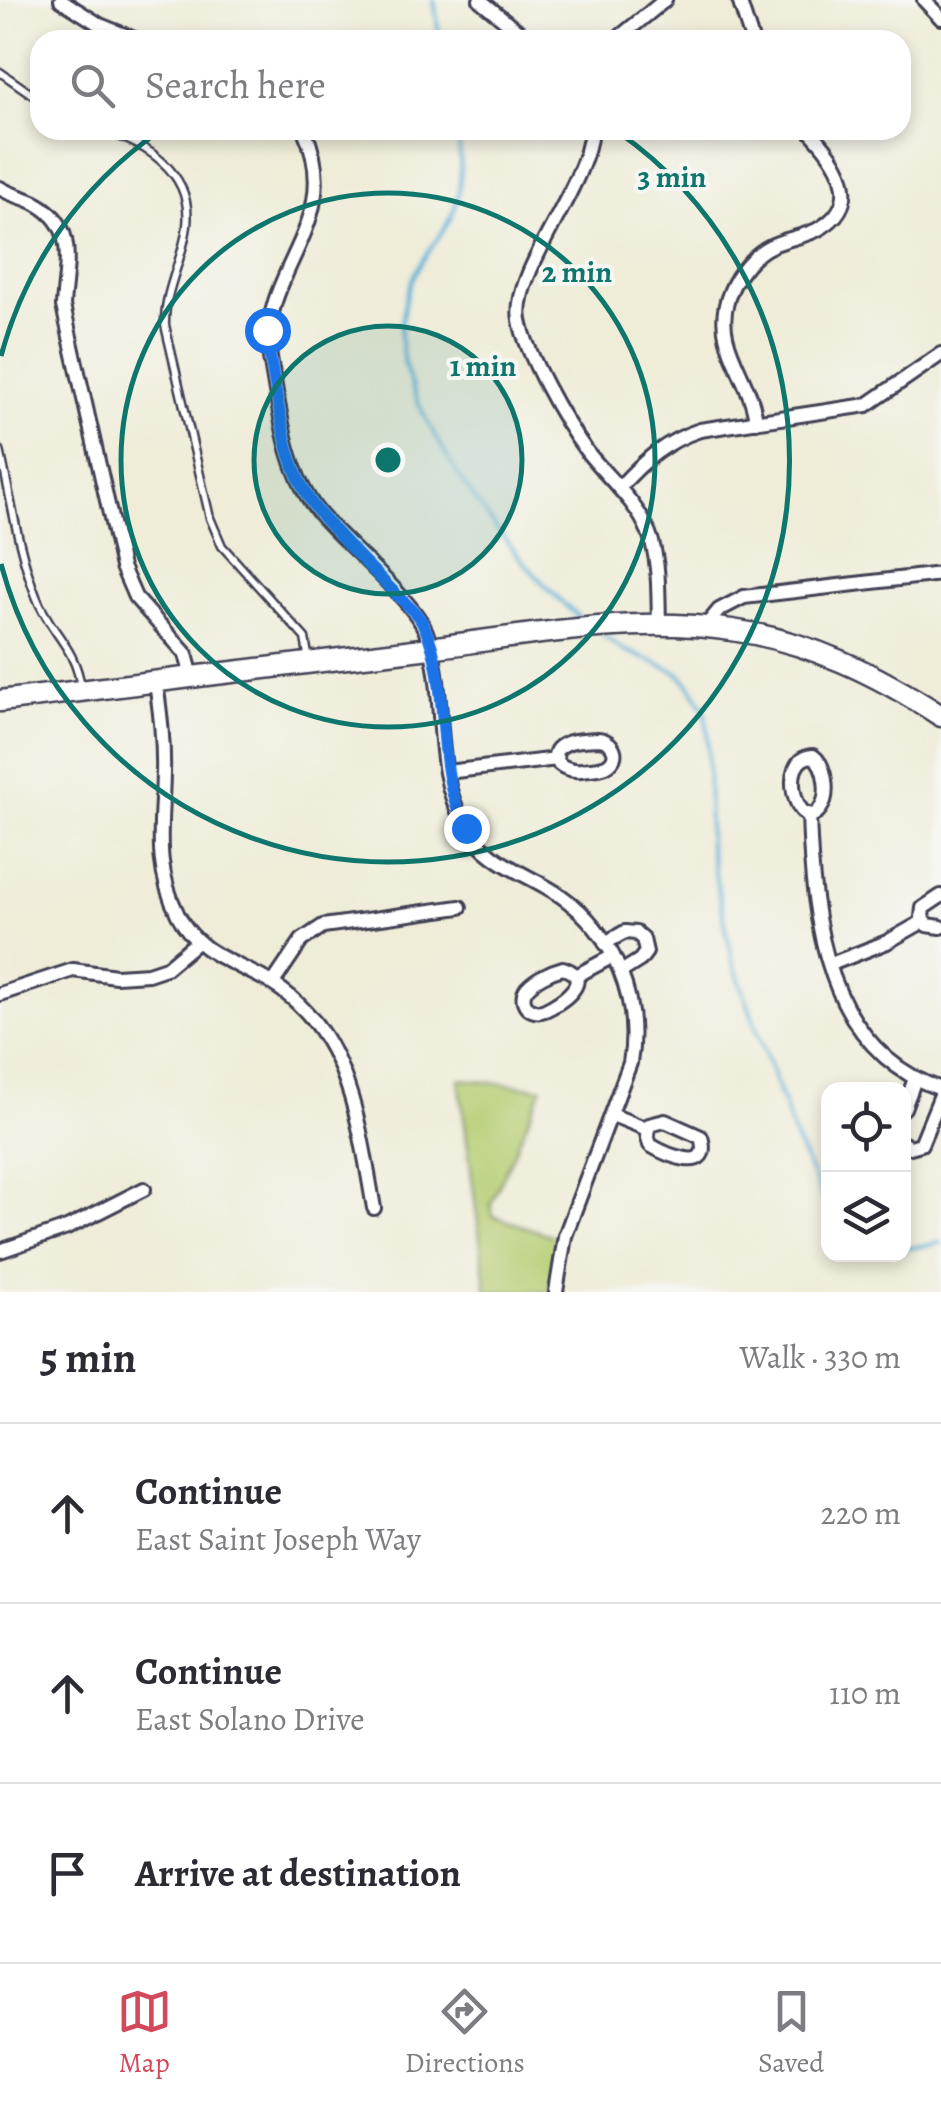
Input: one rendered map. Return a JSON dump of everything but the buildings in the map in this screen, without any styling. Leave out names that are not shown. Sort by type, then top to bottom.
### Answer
[{"type":"main road","points":[[0,701],[556,632],[658,624],[768,637],[838,659],[941,716]]},
{"type":"street","points":[[61,0],[112,30]]},
{"type":"street","points":[[480,0],[517,30]]},
{"type":"street","points":[[628,30],[665,0]]},
{"type":"street","points":[[739,0],[749,30]]},
{"type":"street","points":[[924,0],[941,18]]},
{"type":"street","points":[[307,140],[314,168],[311,217],[304,240],[275,294],[267,330],[299,480],[317,511],[420,619],[431,648],[455,807],[498,863],[561,896],[587,919],[613,956],[630,1001],[633,1044],[612,1115],[565,1236],[556,1292]]},
{"type":"street","points":[[588,140],[581,169],[525,284],[520,320],[532,354],[566,421],[648,531],[654,549],[658,624]]},
{"type":"street","points":[[756,422],[750,390],[726,341],[726,301],[754,256],[780,241],[820,228],[839,207],[843,195],[840,167],[819,140]]},
{"type":"street","points":[[0,188],[40,205],[66,235],[69,264],[63,306],[122,567],[135,598],[186,654],[192,677]]},
{"type":"street","points":[[618,488],[656,451],[677,438],[700,430],[867,405],[941,354]]},
{"type":"street","points":[[706,627],[719,610],[744,597],[941,574]]},
{"type":"street","points":[[156,682],[164,774],[158,843],[166,888],[196,942],[272,983],[322,1029],[348,1083],[374,1208]]},
{"type":"street","points":[[447,772],[557,759]]},
{"type":"street","points":[[809,814],[813,898],[849,1014],[868,1044],[895,1067],[941,1092],[921,1144],[911,1147]]},
{"type":"street","points":[[924,921],[923,908],[941,896]]},
{"type":"street","points":[[272,983],[302,940],[323,926],[460,907]]},
{"type":"street","points":[[831,964],[887,942],[924,921]]},
{"type":"street","points":[[924,921],[941,927]]},
{"type":"street","points":[[605,943],[625,932],[636,933],[643,939],[646,952],[621,972]]},
{"type":"street","points":[[0,994],[72,970],[116,976],[148,974],[166,968],[196,942]]},
{"type":"street","points":[[576,976],[613,956]]},
{"type":"street","points":[[911,1090],[915,1079]]},
{"type":"street","points":[[612,1115],[648,1129]]},
{"type":"street","points":[[0,1251],[66,1228],[144,1189]]},
{"type":"lane","points":[[0,72],[30,93]]},
{"type":"lane","points":[[134,140],[162,158],[181,190],[187,224],[167,294],[165,325],[210,518],[228,554],[304,638],[309,662]]},
{"type":"lane","points":[[0,450],[36,596],[47,620],[75,659],[81,691]]},
{"type":"green space","points":[[459,1079],[542,1088],[491,1204],[493,1216],[556,1237],[550,1292],[487,1292]]},
{"type":"waterway","points":[[434,0],[438,30]]},
{"type":"waterway","points":[[458,140],[459,192],[452,215],[411,282],[402,321],[402,351],[426,420],[473,497],[530,569],[583,620]]},
{"type":"waterway","points":[[603,635],[622,649],[677,672],[704,708],[708,732],[709,846],[733,962],[797,1143],[821,1193]]},
{"type":"waterway","points":[[911,1248],[941,1243]]},
{"type":"route","points":[[267,330],[299,480],[317,511],[424,627],[436,675],[447,772],[455,807],[466,828]]}]
